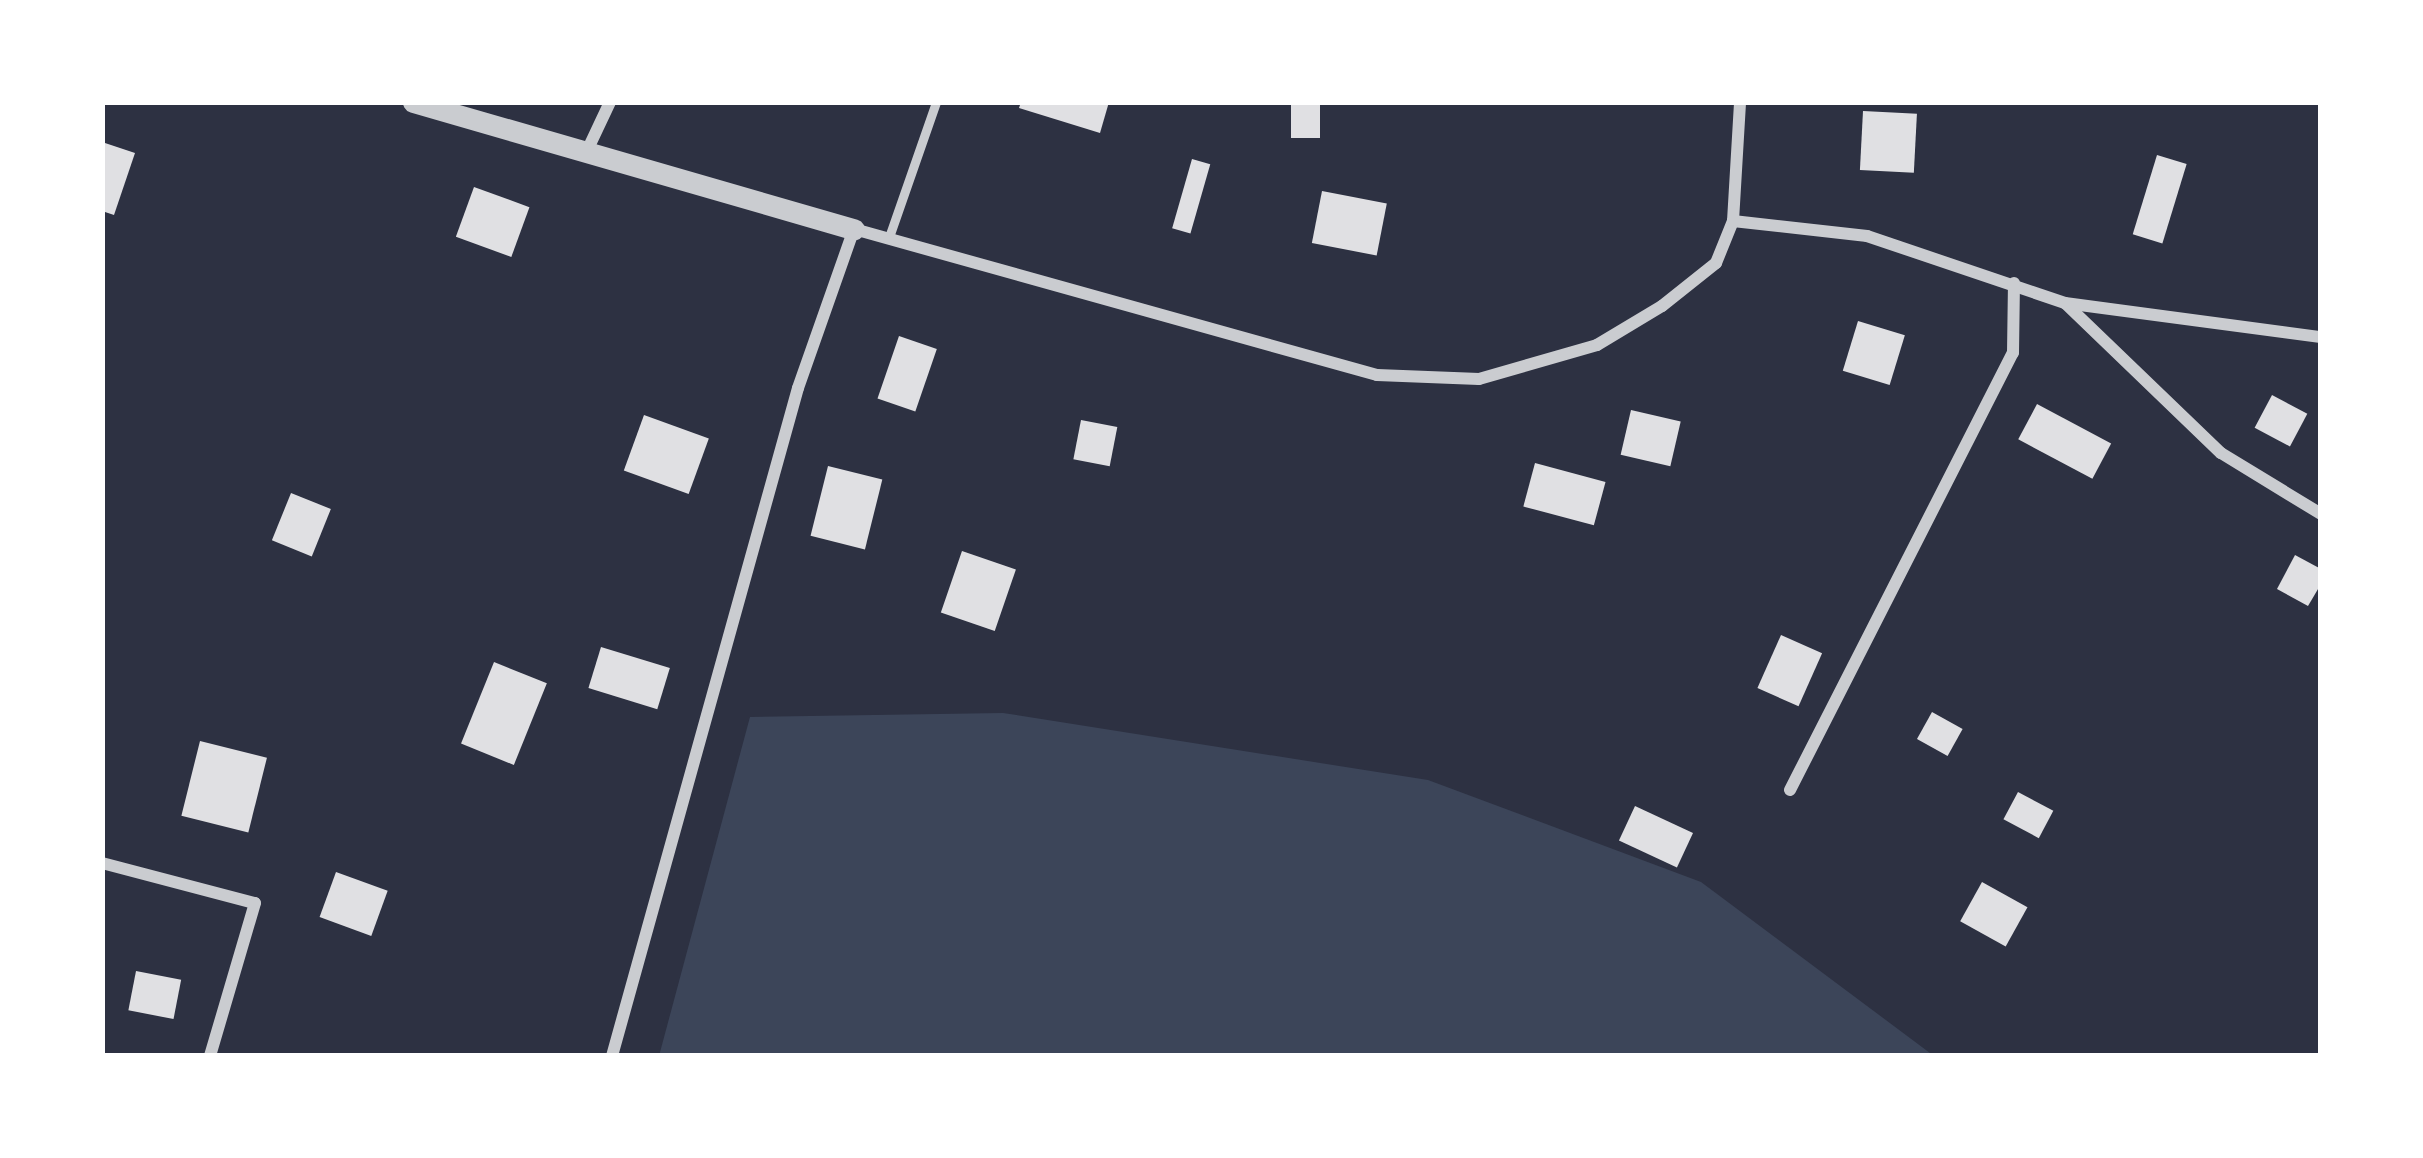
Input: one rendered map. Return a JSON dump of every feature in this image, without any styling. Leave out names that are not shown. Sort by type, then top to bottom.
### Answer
[{"type":"street","points":[[413,102],[1377,375],[1479,379],[1597,345],[1662,306],[1716,263],[1733,221],[1740,102]]},
{"type":"street","points":[[586,153],[610,102]]},
{"type":"street","points":[[1733,221],[1867,236],[2065,303],[2321,337]]},
{"type":"street","points":[[612,1056],[798,388],[854,229]]},
{"type":"street","points":[[1790,790],[2013,353],[2014,283]]},
{"type":"street","points":[[2065,303],[2221,453],[2321,514]]},
{"type":"street","points":[[102,863],[255,903],[210,1056]]},
{"type":"lane","points":[[889,237],[936,102]]},
{"type":"shaded area","points":[[1003,713],[1428,780],[1701,882],[1934,1056],[659,1056],[750,717]]},
{"type":"building","points":[[1021,102],[1109,102],[1100,133],[1019,108]]},
{"type":"building","points":[[1291,102],[1320,102],[1320,138],[1291,138]]},
{"type":"building","points":[[1863,111],[1917,114],[1914,173],[1860,170]]},
{"type":"building","points":[[102,142],[135,153],[114,215],[102,211]]},
{"type":"building","points":[[2157,155],[2187,164],[2162,243],[2133,234]]},
{"type":"building","points":[[1192,159],[1210,164],[1190,233],[1172,228]]},
{"type":"building","points":[[474,187],[529,207],[511,257],[456,237]]},
{"type":"building","points":[[1322,191],[1387,204],[1377,256],[1312,243]]},
{"type":"building","points":[[1858,321],[1905,335],[1890,385],[1843,371]]},
{"type":"building","points":[[899,336],[937,349],[915,411],[878,398]]},
{"type":"building","points":[[2272,395],[2307,414],[2290,446],[2255,428]]},
{"type":"building","points":[[2037,404],[2111,443],[2092,479],[2018,439]]},
{"type":"building","points":[[1631,410],[1681,421],[1670,466],[1621,455]]},
{"type":"building","points":[[644,415],[709,439],[689,494],[624,470]]},
{"type":"building","points":[[1081,420],[1117,427],[1110,466],[1073,459]]},
{"type":"building","points":[[1535,463],[1606,482],[1594,525],[1523,506]]},
{"type":"building","points":[[828,466],[882,480],[865,549],[811,536]]},
{"type":"building","points":[[291,493],[331,509],[312,556],[272,540]]},
{"type":"building","points":[[962,551],[1016,570],[995,631],[941,612]]},
{"type":"building","points":[[2295,555],[2321,569],[2321,584],[2308,606],[2277,589]]},
{"type":"building","points":[[1781,635],[1822,653],[1799,706],[1757,688]]},
{"type":"building","points":[[601,647],[670,668],[657,709],[588,688]]},
{"type":"building","points":[[494,662],[547,683],[514,765],[461,744]]},
{"type":"building","points":[[1932,712],[1963,729],[1948,756],[1917,739]]},
{"type":"building","points":[[200,741],[267,758],[248,832],[181,816]]},
{"type":"building","points":[[2018,792],[2053,811],[2039,838],[2003,819]]},
{"type":"building","points":[[1635,806],[1693,833],[1677,867],[1619,840]]},
{"type":"building","points":[[336,872],[388,891],[371,936],[320,917]]},
{"type":"building","points":[[1982,882],[2027,907],[2006,947],[1960,921]]},
{"type":"building","points":[[136,971],[181,980],[174,1019],[128,1010]]}]
